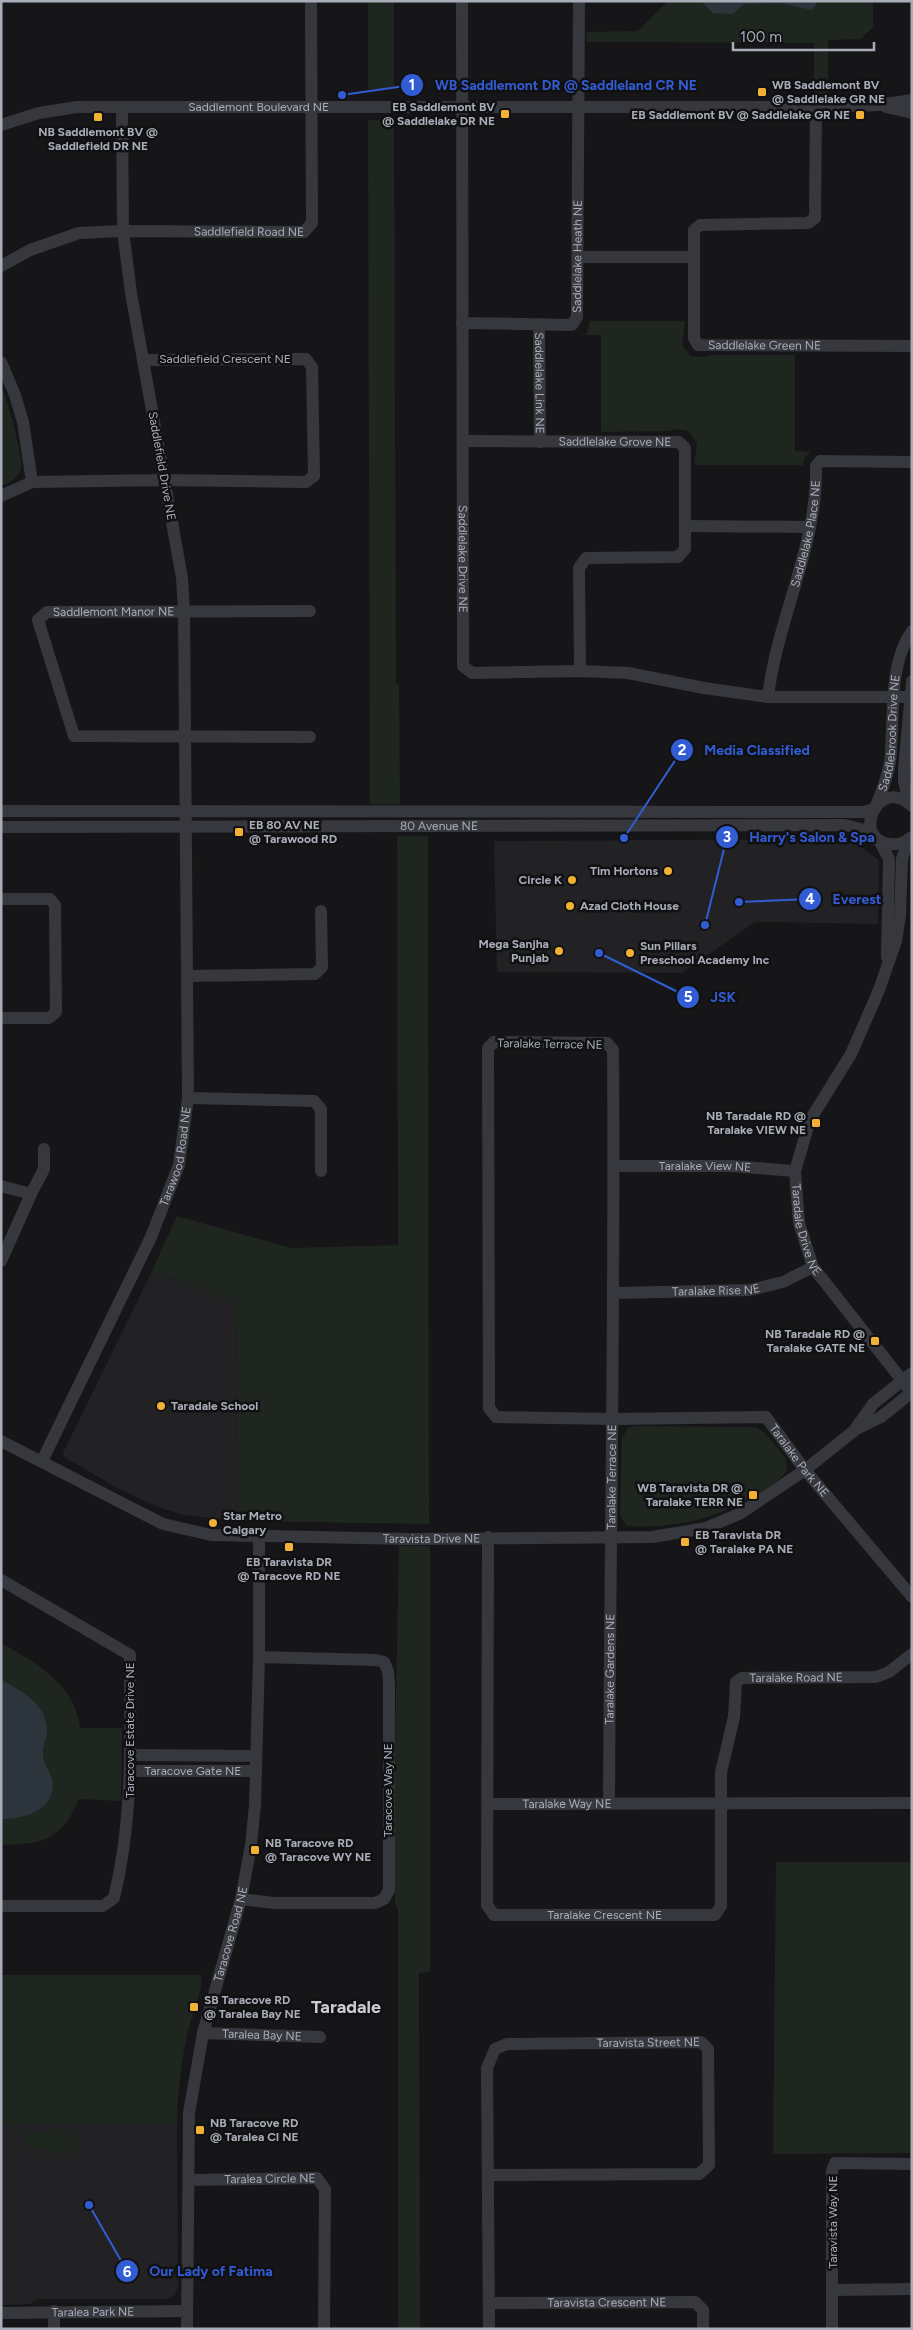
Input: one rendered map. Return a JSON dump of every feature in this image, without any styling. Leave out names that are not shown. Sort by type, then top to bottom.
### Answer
[{"type":"street","name":"Saddlefield Road NE","points":[[1,266],[30,250],[78,233],[123,231],[304,232],[312,224],[310,1]]},
{"type":"street","name":"Saddlelake Drive NE","points":[[462,1],[463,666],[472,673],[580,671],[628,674],[768,697],[910,697]]},
{"type":"street","name":"Saddlelake Heath NE","points":[[462,323],[572,325],[577,317],[579,1]]},
{"type":"street","name":"Saddlemont Boulevard NE","points":[[1,125],[54,110],[122,107],[816,107],[879,105],[912,100]]},
{"type":"street","name":"Saddlemont Boulevard NE","points":[[879,105],[912,113]]},
{"type":"street","name":"Saddlefield Drive NE","points":[[122,107],[123,231],[182,578],[184,611],[185,826]]},
{"type":"street","name":"Saddlelake Green NE","points":[[816,107],[815,218],[808,223],[700,225],[694,230],[694,338],[698,345],[912,346]]},
{"type":"street","points":[[578,257],[694,257]]},
{"type":"street","name":"Saddlelake Link NE","points":[[539,324],[540,442]]},
{"type":"street","name":"Saddlefield Crescent NE","points":[[144,360],[306,359],[312,367],[314,476],[306,482],[164,480]]},
{"type":"street","points":[[1,362],[15,395],[23,422],[32,482]]},
{"type":"street","name":"Saddlelake Grove NE","points":[[464,441],[680,442],[685,448],[684,549],[678,557],[586,558],[579,568],[580,671]]},
{"type":"street","name":"Saddlelake Place NE","points":[[768,697],[774,654],[810,526],[816,491],[816,466],[820,461],[912,462]]},
{"type":"street","points":[[1,496],[32,482],[164,480]]},
{"type":"street","points":[[685,526],[810,526]]},
{"type":"street","points":[[184,611],[310,611]]},
{"type":"street","name":"Saddlemont Manor NE","points":[[184,611],[47,612],[38,620],[74,736],[184,735]]},
{"type":"street","name":"Saddlebrook Drive NE","points":[[877,838],[870,823],[890,762],[892,696],[904,641],[912,631]]},
{"type":"street","name":"Saddlebrook Drive NE","points":[[911,805],[904,782],[912,681]]},
{"type":"street","points":[[184,735],[310,737]]},
{"type":"street","name":"80 Avenue NE","points":[[1,812],[864,812],[888,798],[897,798],[911,805]]},
{"type":"street","name":"80 Avenue NE","points":[[1,826],[845,826],[865,830],[886,844],[897,845],[911,837]]},
{"type":"street","name":"Tarawood Road NE","points":[[42,1461],[158,1219],[179,1165],[188,1098],[185,826]]},
{"type":"street","name":"Taradale Drive NE","points":[[911,837],[902,859],[900,916],[896,941],[879,990],[851,1054],[810,1120],[795,1171],[799,1223],[813,1267],[907,1377],[912,1392]]},
{"type":"street","name":"Taradale Drive NE","points":[[877,838],[889,859],[887,964]]},
{"type":"street","points":[[1,899],[50,899],[55,905],[56,1012],[49,1018],[1,1018]]},
{"type":"street","points":[[188,976],[315,974],[322,967],[321,911]]},
{"type":"street","name":"Taralake Terrace NE","points":[[611,1536],[614,1419],[613,1050],[607,1043],[494,1042],[488,1048],[489,1408],[496,1417],[614,1419]]},
{"type":"street","points":[[188,1098],[314,1101],[321,1110],[321,1171]]},
{"type":"street","points":[[1,1261],[31,1194],[44,1170],[44,1149]]},
{"type":"street","name":"Taralake View NE","points":[[614,1166],[731,1166],[795,1171]]},
{"type":"street","points":[[1,1186],[31,1194]]},
{"type":"street","name":"Taralake Rise NE","points":[[614,1293],[750,1290],[783,1282],[813,1267]]},
{"type":"street","name":"Taravista Drive NE","points":[[854,1430],[873,1404],[907,1377]]},
{"type":"street","name":"Taravista Drive NE","points":[[1,1441],[163,1524],[211,1535],[259,1537],[652,1537],[706,1528],[741,1513],[805,1470],[854,1430],[881,1417],[912,1392]]},
{"type":"street","name":"Taralake Park NE","points":[[614,1419],[766,1417],[805,1470],[912,1597]]},
{"type":"street","name":"Taralake Gardens NE","points":[[609,1803],[611,1536]]},
{"type":"street","name":"Taracove Road NE","points":[[187,2329],[189,2113],[203,2033],[241,1899],[251,1845],[259,1657],[259,1537]]},
{"type":"street","points":[[488,1537],[486,1735],[489,1804]]},
{"type":"street","name":"Taracove Estate Drive NE","points":[[1,1580],[130,1655],[132,1755],[125,1841],[114,1898],[103,1906],[1,1906]]},
{"type":"street","name":"Taralake Road NE","points":[[722,1803],[721,1772],[734,1717],[736,1682],[742,1678],[876,1677],[889,1672],[912,1654]]},
{"type":"street","name":"Taracove Way NE","points":[[241,1899],[274,1903],[375,1903],[384,1899],[389,1890],[389,1683],[388,1671],[384,1662],[376,1660],[259,1657]]},
{"type":"street","name":"Taracove Gate NE","points":[[132,1755],[256,1756]]},
{"type":"street","name":"Taracove Gate NE","points":[[131,1770],[255,1771]]},
{"type":"street","name":"Taralake Way NE","points":[[489,1804],[912,1802]]},
{"type":"street","name":"Taralake Crescent NE","points":[[489,1804],[487,1905],[494,1915],[715,1915],[721,1906],[722,1803]]},
{"type":"street","name":"Taralea Bay NE","points":[[203,2033],[320,2037]]},
{"type":"street","name":"Taravista Street NE","points":[[489,2175],[699,2174],[709,2166],[708,2048],[701,2042],[507,2044],[495,2049],[488,2068],[489,2329]]},
{"type":"street","name":"Taravista Way NE","points":[[832,2329],[832,2171],[835,2163],[912,2164]]},
{"type":"street","name":"Taralea Circle NE","points":[[189,2180],[318,2178],[325,2189],[324,2329]]},
{"type":"street","points":[[833,2290],[912,2289]]},
{"type":"street","name":"Taravista Crescent NE","points":[[489,2304],[695,2302],[703,2310],[703,2329]]},
{"type":"street","points":[[54,2311],[54,2329]]},
{"type":"street","name":"Taralea Park NE","points":[[1,2313],[187,2311]]},
{"type":"shaded area","points":[[368,1],[394,1],[394,89],[368,89]]},
{"type":"shaded area","points":[[668,1],[873,1],[873,27],[861,39],[828,40],[828,94],[814,94],[814,43],[586,42],[587,32],[638,31]]},
{"type":"shaded area","points":[[701,1],[818,1],[812,10],[780,3],[744,4],[733,14],[713,13]]},
{"type":"shaded area","points":[[368,120],[394,120],[396,684],[399,684],[400,804],[370,804]]},
{"type":"shaded area","points":[[590,321],[685,321],[682,345],[691,356],[795,355],[795,451],[811,452],[805,457],[803,465],[694,465],[697,443],[688,431],[675,429],[670,431],[601,432],[601,335],[586,335]]},
{"type":"shaded area","points":[[1,386],[14,428],[20,453],[21,469],[16,478],[1,486]]},
{"type":"shaded area","points":[[397,836],[428,836],[429,1524],[238,1521],[235,1301],[152,1271],[177,1216],[291,1248],[398,1245]]},
{"type":"shaded area","points":[[849,839],[879,860],[878,924],[755,922],[682,973],[497,972],[494,841]]},
{"type":"shaded area","name":"Taradale School","points":[[152,1271],[235,1301],[238,1521],[183,1515],[158,1507],[119,1489],[64,1457],[63,1453]]},
{"type":"shaded area","points":[[634,1426],[756,1427],[764,1432],[786,1458],[787,1470],[778,1480],[742,1503],[711,1516],[662,1526],[627,1526],[620,1516],[622,1438],[628,1428]]},
{"type":"shaded area","points":[[399,1546],[430,1546],[430,1972],[419,1973],[420,2329],[398,2329],[398,1910],[395,1902],[394,1795]]},
{"type":"shaded area","points":[[1,1643],[27,1658],[52,1676],[62,1687],[77,1712],[80,1728],[122,1728],[121,1801],[79,1799],[65,1823],[49,1837],[29,1843],[1,1845]]},
{"type":"shaded area","points":[[1,1680],[33,1700],[43,1714],[47,1733],[43,1759],[52,1780],[52,1790],[44,1806],[29,1815],[10,1819],[1,1819]]},
{"type":"shaded area","points":[[776,1862],[912,1862],[912,2153],[773,2154]]},
{"type":"shaded area","points":[[1,1975],[201,1975],[200,1992],[191,2020],[183,2058],[179,2084],[177,2123],[1,2123]]},
{"type":"shaded area","points":[[1,2123],[177,2123],[178,2287],[175,2295],[167,2299],[38,2299],[30,2304],[1,2305]]},
{"type":"shaded area","points":[[48,2129],[68,2129],[77,2135],[76,2154],[47,2153],[47,2150],[23,2148],[23,2132],[25,2130],[47,2131]]},
{"type":"place","name":"WB Saddlemont BV @ Saddlelake GR NE","points":[[762,92]]},
{"type":"place","name":"WB Saddlemont DR @ Saddleland CR NE","points":[[342,95]]},
{"type":"place","name":"EB Saddlemont BV @ Saddlelake DR NE","points":[[505,114]]},
{"type":"place","name":"EB Saddlemont BV @ Saddlelake GR NE","points":[[860,115]]},
{"type":"place","name":"NB Saddlemont BV @ Saddlefield DR NE","points":[[98,117]]},
{"type":"place","name":"EB 80 AV NE @ Tarawood RD","points":[[239,832]]},
{"type":"place","name":"Media Classified","points":[[624,838]]},
{"type":"place","name":"Tim Hortons","points":[[668,871]]},
{"type":"place","name":"Circle K","points":[[572,880]]},
{"type":"place","name":"Everest","points":[[739,902]]},
{"type":"place","name":"Azad Cloth House","points":[[570,906]]},
{"type":"place","name":"Harry's Salon & Spa","points":[[705,925]]},
{"type":"place","name":"Mega Sanjha Punjab","points":[[559,951]]},
{"type":"place","name":"JSK","points":[[599,953]]},
{"type":"place","name":"Sun Pillars Preschool Academy Inc","points":[[630,953]]},
{"type":"place","name":"NB Taradale RD @ Taralake VIEW NE","points":[[816,1123]]},
{"type":"place","name":"NB Taradale RD @ Taralake GATE NE","points":[[875,1341]]},
{"type":"place","name":"Taradale School","points":[[161,1406]]},
{"type":"place","name":"WB Taravista DR @ Taralake TERR NE","points":[[753,1495]]},
{"type":"place","name":"Star Metro Calgary","points":[[213,1523]]},
{"type":"place","name":"EB Taravista DR @ Taralake PA NE","points":[[685,1542]]},
{"type":"place","name":"EB Taravista DR @ Taracove RD NE","points":[[289,1547]]},
{"type":"place","name":"NB Taracove RD @ Taracove WY NE","points":[[255,1850]]},
{"type":"place","name":"SB Taracove RD @ Taralea Bay NE","points":[[194,2007]]},
{"type":"place","name":"NB Taracove RD @ Taralea CI NE","points":[[200,2130]]},
{"type":"place","name":"Our Lady of Fatima","points":[[89,2205]]},
{"type":"district","name":"Taradale","points":[[346,2007]]}]
